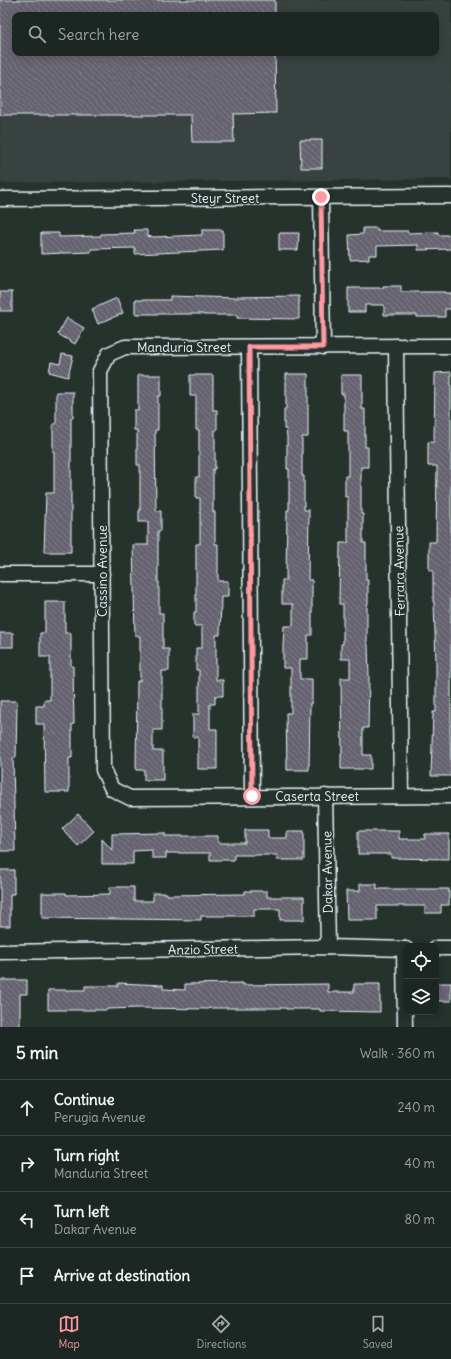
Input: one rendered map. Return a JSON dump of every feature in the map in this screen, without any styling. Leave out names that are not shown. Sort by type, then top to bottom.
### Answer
[{"type":"street","name":"Steyr Street","points":[[0,200],[451,196]]},
{"type":"street","points":[[321,197],[323,347]]},
{"type":"street","name":"Ferrara Avenue","points":[[396,346],[401,796]]},
{"type":"street","name":"Manduria Street","points":[[109,354],[125,347],[451,346]]},
{"type":"street","points":[[249,347],[252,796]]},
{"type":"street","name":"Cassino Avenue","points":[[109,354],[100,370],[103,770],[112,789]]},
{"type":"street","points":[[0,574],[102,574]]},
{"type":"street","name":"Caserta Street","points":[[112,789],[130,798],[252,796],[451,796]]},
{"type":"street","name":"Dakar Avenue","points":[[325,796],[328,948]]},
{"type":"street","name":"Anzio Street","points":[[0,952],[328,948],[403,949]]},
{"type":"street","points":[[439,948],[451,948]]},
{"type":"street","points":[[405,979],[405,1027]]},
{"type":"shaded area","points":[[0,0],[451,0],[451,179],[0,183]]},
{"type":"building","points":[[0,0],[275,0],[275,12],[12,12],[12,56],[275,56],[276,113],[233,114],[234,142],[192,142],[191,115],[0,115]]},
{"type":"building","points":[[300,140],[322,140],[322,168],[301,168]]},
{"type":"building","points":[[363,228],[377,228],[377,231],[408,231],[408,233],[438,232],[438,235],[451,235],[451,249],[418,250],[418,245],[377,246],[377,255],[369,255],[369,259],[350,260],[349,235],[363,234]]},
{"type":"building","points":[[134,230],[147,230],[147,236],[154,237],[202,235],[202,230],[223,230],[223,250],[135,254],[135,248],[91,249],[91,252],[41,254],[41,233],[59,233],[59,237],[101,236],[101,234],[135,233]]},
{"type":"building","points":[[279,233],[299,233],[298,250],[279,250]]},
{"type":"building","points":[[383,286],[401,286],[401,292],[451,293],[451,309],[445,309],[445,317],[384,315],[384,305],[365,305],[365,312],[348,312],[348,288],[383,288]]},
{"type":"building","points":[[0,292],[12,292],[12,311],[0,311]]},
{"type":"building","points":[[170,296],[237,298],[299,296],[299,319],[237,318],[237,315],[135,314],[135,300],[170,300]]},
{"type":"building","points":[[117,298],[123,313],[98,324],[92,309]]},
{"type":"building","points":[[67,318],[84,328],[75,344],[58,334]]},
{"type":"building","points":[[62,354],[73,356],[68,377],[49,372],[51,362],[60,364]]},
{"type":"building","points":[[451,372],[451,776],[431,776],[433,712],[436,712],[436,663],[433,570],[429,570],[429,542],[436,542],[437,466],[428,466],[428,442],[434,442],[435,373]]},
{"type":"building","points":[[286,374],[308,374],[308,437],[302,437],[302,476],[304,476],[304,510],[309,510],[308,580],[312,580],[312,635],[308,635],[308,659],[300,659],[300,679],[312,679],[312,703],[310,703],[309,770],[287,770],[286,713],[291,713],[291,668],[283,668],[283,646],[284,626],[293,626],[293,604],[282,604],[282,580],[286,580],[287,510],[289,510],[289,469],[287,469],[286,429],[284,429],[284,409],[286,409]]},
{"type":"building","points":[[138,375],[161,375],[161,396],[158,396],[158,430],[155,430],[156,511],[161,511],[161,531],[158,531],[159,613],[163,613],[163,649],[169,649],[169,671],[162,671],[162,730],[153,730],[153,751],[163,751],[163,780],[144,780],[144,770],[136,770],[137,681],[140,681],[140,636],[135,636],[133,545],[148,545],[148,522],[139,522],[140,465],[137,465],[137,430],[134,430],[134,410],[138,410]]},
{"type":"building","points":[[190,375],[213,375],[213,410],[217,410],[217,430],[215,430],[215,469],[213,469],[213,512],[215,512],[215,544],[218,544],[218,581],[228,581],[228,597],[221,597],[220,635],[216,635],[216,680],[223,680],[223,696],[215,696],[215,704],[210,704],[210,729],[217,729],[217,769],[198,769],[198,737],[193,737],[193,714],[199,714],[199,670],[196,670],[196,648],[202,648],[202,626],[194,626],[194,612],[196,612],[196,544],[200,544],[200,498],[196,498],[196,477],[199,477],[199,430],[196,430],[196,396],[190,396]]},
{"type":"building","points":[[341,375],[362,375],[362,409],[365,409],[365,447],[368,447],[368,467],[361,467],[361,514],[363,514],[363,543],[366,543],[366,580],[368,580],[367,644],[369,678],[368,728],[363,728],[363,755],[371,755],[371,769],[341,769],[341,678],[350,678],[350,659],[341,659],[341,644],[343,644],[343,604],[339,604],[340,543],[348,543],[348,497],[345,497],[345,476],[348,476],[348,431],[344,431],[344,394],[341,394]]},
{"type":"building","points":[[56,392],[73,392],[73,418],[71,418],[71,552],[44,552],[46,493],[54,493],[53,424],[56,424]]},
{"type":"building","points":[[45,602],[65,602],[65,633],[71,633],[74,724],[72,724],[72,758],[69,758],[69,792],[45,792],[44,724],[36,724],[36,706],[44,706],[44,700],[50,700],[50,657],[40,657],[40,633],[45,633]]},
{"type":"building","points":[[0,633],[13,633],[13,647],[0,647]]},
{"type":"building","points":[[0,701],[17,701],[16,758],[13,758],[15,851],[0,851]]},
{"type":"building","points":[[78,814],[94,831],[78,846],[62,829]]},
{"type":"building","points":[[245,830],[268,830],[268,838],[287,838],[287,831],[304,831],[304,860],[277,860],[277,855],[234,855],[234,860],[210,860],[210,853],[166,853],[166,858],[152,858],[152,850],[133,851],[133,864],[102,864],[102,839],[112,850],[112,834],[165,833],[165,836],[218,836],[218,843],[245,843]]},
{"type":"building","points":[[358,831],[399,831],[399,839],[425,839],[425,834],[449,834],[449,859],[391,858],[391,854],[358,854]]},
{"type":"building","points":[[0,870],[14,870],[14,894],[10,894],[10,926],[0,926]]},
{"type":"building","points":[[360,884],[377,884],[377,889],[449,889],[449,905],[441,905],[441,913],[425,913],[425,906],[377,906],[377,920],[347,920],[346,891],[360,891]]},
{"type":"building","points":[[110,887],[134,887],[134,901],[153,901],[153,893],[167,893],[167,895],[245,894],[245,891],[267,891],[267,897],[304,897],[304,920],[280,920],[280,909],[254,909],[254,916],[201,916],[201,920],[42,918],[42,893],[66,893],[66,895],[110,894]]},
{"type":"building","points":[[0,980],[27,980],[27,994],[20,994],[20,1027],[0,1027]]},
{"type":"building","points":[[118,983],[163,985],[163,989],[185,990],[185,984],[328,984],[328,992],[354,992],[354,984],[380,984],[380,1012],[320,1011],[320,1009],[286,1008],[139,1008],[107,1010],[48,1010],[48,990],[85,990],[85,986],[118,986]]},
{"type":"building","points":[[439,983],[451,983],[451,1001],[439,1001]]},
{"type":"route","points":[[252,796],[249,347],[323,347],[321,197]]}]
